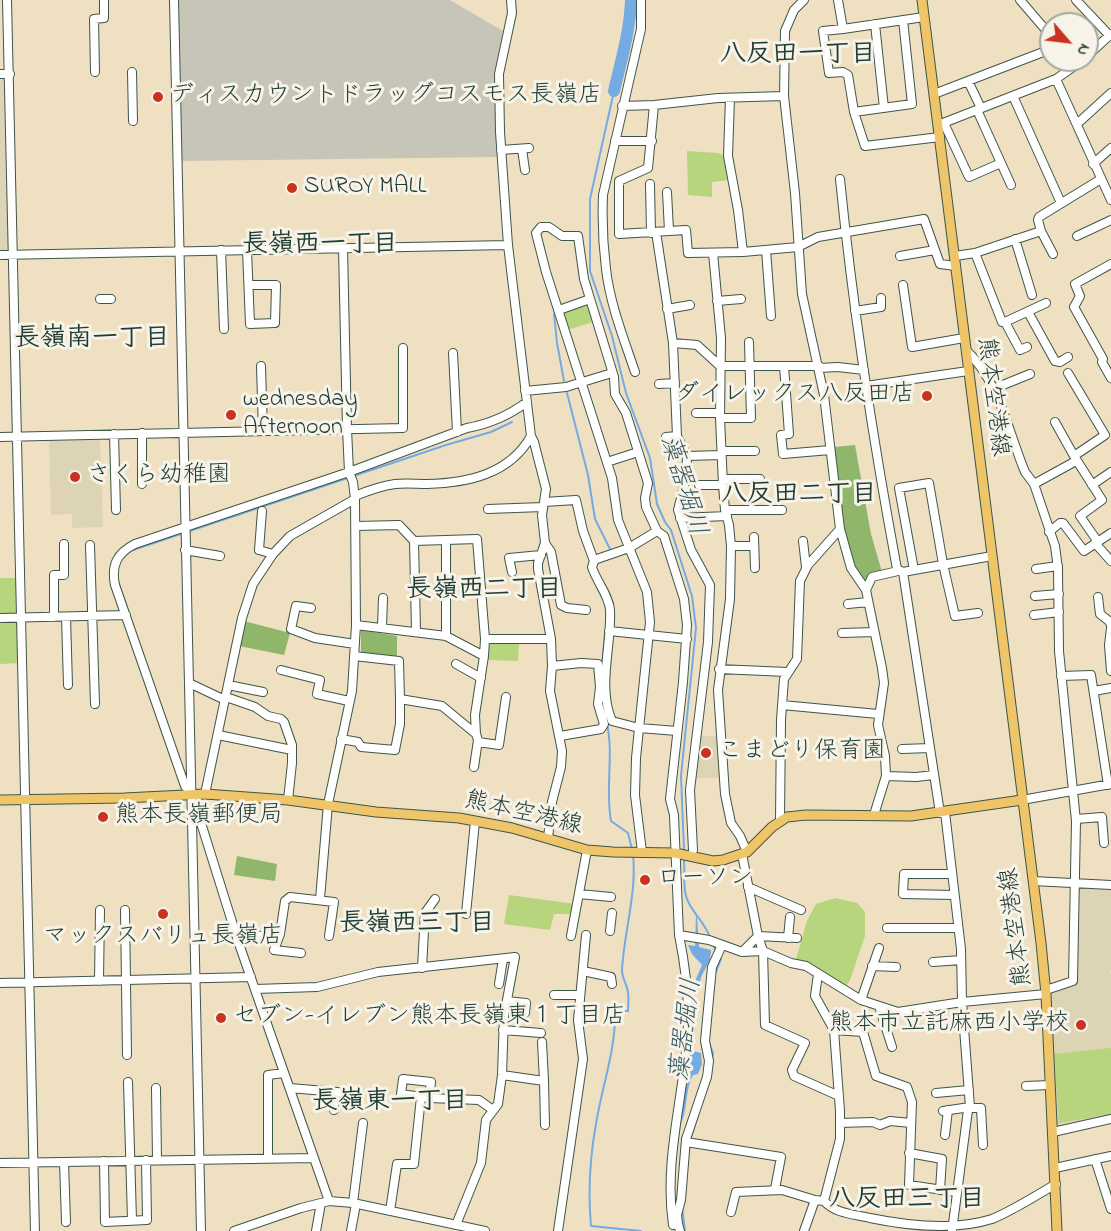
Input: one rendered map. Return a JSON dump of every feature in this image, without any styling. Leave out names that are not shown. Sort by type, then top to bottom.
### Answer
[{"type":"main road","name":"熊本空港線","points":[[922,0],[934,94],[941,124],[940,137],[964,338],[1046,992],[1057,1231]]},
{"type":"main road","name":"熊本空港線","points":[[0,800],[206,794],[328,804],[376,812],[475,821],[512,828],[587,850],[675,853],[713,861],[745,853]]},
{"type":"main road","points":[[745,853],[780,820],[787,817],[806,815],[911,816],[1022,800]]},
{"type":"street","points":[[8,0],[35,1231]]},
{"type":"street","points":[[95,72],[94,19],[104,18],[104,0]]},
{"type":"street","points":[[174,0],[201,1231]]},
{"type":"street","points":[[511,0],[512,13],[500,74],[501,150],[508,245],[525,392],[531,436],[546,489],[542,515],[546,543],[551,552],[561,605],[586,610]]},
{"type":"street","points":[[635,372],[612,301],[606,269],[602,222],[603,195],[640,29],[641,0]]},
{"type":"street","points":[[804,0],[794,10],[785,31],[784,96],[795,193],[802,294],[819,367],[840,529],[851,568],[866,590],[884,680],[878,714],[886,776],[874,815]]},
{"type":"street","points":[[838,0],[843,29]]},
{"type":"street","points":[[1020,0],[1039,22]]},
{"type":"street","points":[[1076,0],[1110,35]]},
{"type":"street","points":[[924,17],[823,31],[829,73],[843,72],[848,75],[854,112],[865,146],[940,137]]},
{"type":"street","points":[[854,112],[912,104],[903,20]]},
{"type":"street","points":[[875,24],[884,108]]},
{"type":"street","points":[[934,94],[1039,54]]},
{"type":"street","points":[[132,72],[133,121]]},
{"type":"street","points":[[1001,163],[969,177],[941,124],[1056,79],[1065,72]]},
{"type":"street","points":[[0,74],[10,74]]},
{"type":"street","points":[[1056,79],[1111,200]]},
{"type":"street","points":[[968,81],[1011,185]]},
{"type":"street","points":[[1077,124],[1111,93]]},
{"type":"street","points":[[622,106],[784,96]]},
{"type":"street","points":[[1013,96],[1061,203]]},
{"type":"street","points":[[730,98],[728,156],[743,252]]},
{"type":"street","points":[[654,105],[648,168],[619,181],[619,234],[686,230],[688,254],[743,252],[798,247],[818,237],[924,219],[941,265],[1041,231]]},
{"type":"street","points":[[615,141],[652,141]]},
{"type":"street","points":[[1093,164],[1111,148]]},
{"type":"street","points":[[501,150],[525,149],[525,171]]},
{"type":"street","points":[[840,179],[855,311],[879,473],[900,572],[934,775],[943,812],[958,928],[970,1107],[952,1229]]},
{"type":"street","points":[[1053,254],[1041,231],[1039,216],[1101,179]]},
{"type":"street","points":[[650,184],[653,232],[673,343],[677,435],[687,456],[686,478],[678,510],[691,550],[706,575],[711,589],[708,642],[690,790],[693,850]]},
{"type":"street","points":[[667,192],[669,231]]},
{"type":"street","points":[[1077,236],[1111,220]]},
{"type":"street","points":[[636,852],[635,795],[650,614],[649,599],[618,520],[614,486],[536,233],[541,227],[549,227],[562,236],[578,236],[582,271],[612,373],[615,394],[626,413],[648,483],[645,503],[657,531],[665,539],[684,599],[687,639],[670,799],[674,815],[679,936],[683,953],[688,1011],[687,1041],[669,1173],[669,1202],[673,1225],[679,1227],[677,1215],[681,1200],[686,1142],[707,1077],[709,1053],[705,1041],[712,968],[722,945]]},
{"type":"street","points":[[1015,239],[1032,295]]},
{"type":"street","points":[[0,255],[508,245]]},
{"type":"street","points":[[320,899],[328,804],[349,701],[356,625],[355,497],[349,472],[343,248]]},
{"type":"street","points":[[221,250],[224,329]]},
{"type":"street","points":[[248,250],[250,324],[275,323],[276,285],[249,285]]},
{"type":"street","points":[[766,250],[771,316]]},
{"type":"street","points":[[900,256],[935,250]]},
{"type":"street","points":[[713,253],[721,338],[720,416],[723,482],[731,546],[730,599],[718,690],[725,794],[731,823],[740,836],[745,853],[748,887],[763,951],[765,1025],[805,1043],[792,1070],[794,1076],[839,1096]]},
{"type":"street","points":[[975,253],[1000,319],[1005,322],[1020,350],[1027,346]]},
{"type":"street","points":[[1111,264],[1075,284],[1080,296],[1074,307],[1111,378]]},
{"type":"street","points":[[903,285],[912,347],[964,338]]},
{"type":"street","points":[[855,311],[881,307],[881,298]]},
{"type":"street","points":[[100,299],[111,299]]},
{"type":"street","points":[[717,301],[741,299]]},
{"type":"street","points":[[559,310],[590,300]]},
{"type":"street","points":[[1005,322],[1046,303]]},
{"type":"street","points":[[667,309],[690,305]]},
{"type":"street","points":[[1028,312],[1054,360],[1060,362],[1068,357]]},
{"type":"street","points":[[696,413],[751,418],[749,342]]},
{"type":"street","points":[[673,343],[699,346],[720,366],[838,367],[864,370]]},
{"type":"street","points":[[0,437],[403,428],[403,348]]},
{"type":"street","points":[[679,936],[709,940],[742,952],[763,951],[791,963],[806,966],[861,1000],[903,1012],[1046,992],[1073,981],[1076,819],[1061,676],[1058,566],[1055,546],[1034,484],[1025,472],[993,389],[979,363],[966,350]]},
{"type":"street","points":[[453,353],[457,432]]},
{"type":"street","points":[[261,366],[263,431]]},
{"type":"street","points":[[784,366],[789,434],[781,435],[783,454],[830,450]]},
{"type":"street","points":[[866,386],[968,371]]},
{"type":"street","points":[[525,392],[566,387],[612,373]]},
{"type":"street","points":[[1034,484],[1106,435],[1068,373]]},
{"type":"street","points":[[993,389],[1030,375]]},
{"type":"street","points":[[659,384],[675,383]]},
{"type":"street","points":[[316,1231],[325,1202],[314,1158],[258,989],[251,977],[238,941],[192,794],[185,786],[113,576],[117,559],[126,548],[135,544],[349,472],[457,432],[485,425],[510,414],[527,402]]},
{"type":"street","points":[[1055,422],[1102,500],[1080,516],[1111,561]]},
{"type":"street","points":[[142,433],[142,484]]},
{"type":"street","points":[[114,434],[116,510]]},
{"type":"street","points":[[666,437],[677,435]]},
{"type":"street","points":[[206,794],[248,594],[273,554],[290,536],[355,497],[395,484],[453,482],[482,476],[507,463],[531,436]]},
{"type":"street","points":[[687,456],[755,451]]},
{"type":"street","points":[[607,462],[638,452]]},
{"type":"street","points":[[1092,485],[1111,472]]},
{"type":"street","points":[[699,485],[760,479]]},
{"type":"street","points":[[914,570],[899,488],[928,483],[955,616],[978,613]]},
{"type":"street","points":[[488,509],[576,500],[583,531],[594,561],[592,567],[610,606],[606,662],[607,702],[610,717],[615,724],[677,731]]},
{"type":"street","points":[[680,518],[782,510]]},
{"type":"street","points":[[262,511],[259,550],[273,554]]},
{"type":"street","points":[[1049,532],[1062,523],[1084,551],[1111,533]]},
{"type":"street","points":[[356,526],[399,525],[414,541],[416,632]]},
{"type":"street","points":[[780,820],[784,679],[797,659],[798,587],[806,567],[840,529]]},
{"type":"street","points":[[594,561],[628,548],[657,531]]},
{"type":"street","points":[[754,537],[755,568]]},
{"type":"street","points":[[414,541],[477,538],[485,639],[475,716],[477,738],[474,767]]},
{"type":"street","points":[[446,540],[446,636]]},
{"type":"street","points":[[803,541],[806,567]]},
{"type":"street","points":[[546,543],[538,569],[551,639],[550,692],[562,751],[548,838]]},
{"type":"street","points":[[54,617],[54,575],[64,575],[64,544]]},
{"type":"street","points":[[90,545],[95,704]]},
{"type":"street","points":[[731,546],[754,546]]},
{"type":"street","points":[[185,550],[220,556]]},
{"type":"street","points":[[512,572],[509,558],[541,555]]},
{"type":"street","points":[[866,590],[872,577],[992,556]]},
{"type":"street","points":[[1036,569],[1058,566]]},
{"type":"street","points":[[1035,596],[1059,594]]},
{"type":"street","points":[[1098,597],[1100,614],[1111,627],[1108,645],[1111,671]]},
{"type":"street","points":[[382,627],[383,598]]},
{"type":"street","points":[[848,604],[868,602]]},
{"type":"street","points":[[311,608],[296,606],[291,629],[315,638],[355,644]]},
{"type":"street","points":[[1034,615],[1059,612]]},
{"type":"street","points":[[0,618],[126,615]]},
{"type":"street","points":[[66,617],[68,685]]},
{"type":"street","points":[[356,625],[446,636],[484,656]]},
{"type":"street","points":[[609,631],[687,639]]},
{"type":"street","points":[[842,633],[874,632]]},
{"type":"street","points":[[485,639],[551,639]]},
{"type":"street","points":[[341,739],[358,742],[361,747],[395,750],[400,724],[399,661],[354,656]]},
{"type":"street","points":[[456,664],[481,678]]},
{"type":"street","points":[[552,666],[598,664],[600,687],[598,704],[604,724],[600,729],[560,736]]},
{"type":"street","points":[[719,669],[787,672]]},
{"type":"street","points":[[281,670],[320,680],[317,694],[349,701]]},
{"type":"street","points":[[1022,800],[1110,784],[1090,674],[1061,676]]},
{"type":"street","points":[[189,683],[225,699],[255,707],[268,716],[280,719],[291,739],[292,763],[288,800]]},
{"type":"street","points":[[228,685],[263,692]]},
{"type":"street","points":[[1094,691],[1111,688]]},
{"type":"street","points":[[400,699],[442,706],[477,738],[499,745],[506,698]]},
{"type":"street","points":[[782,705],[878,714]]},
{"type":"street","points":[[218,735],[292,750]]},
{"type":"street","points":[[902,749],[930,748]]},
{"type":"street","points":[[886,776],[934,775]]},
{"type":"street","points":[[1076,819],[1102,818],[1104,843]]},
{"type":"street","points":[[466,914],[475,821]]},
{"type":"street","points":[[572,936],[587,850]]},
{"type":"street","points":[[952,874],[904,874],[903,894],[954,895]]},
{"type":"street","points":[[1033,881],[1111,885]]},
{"type":"street","points":[[748,887],[801,910]]},
{"type":"street","points":[[579,894],[611,897]]},
{"type":"street","points":[[301,953],[274,950],[280,934],[287,898],[320,899],[334,902],[329,936]]},
{"type":"street","points":[[422,968],[425,913],[435,899]]},
{"type":"street","points":[[99,981],[100,910]]},
{"type":"street","points":[[126,910],[128,1055]]},
{"type":"street","points":[[610,931],[612,913]]},
{"type":"street","points":[[788,938],[790,917]]},
{"type":"street","points":[[887,928],[958,928]]},
{"type":"street","points":[[238,941],[280,934]]},
{"type":"street","points":[[558,1231],[583,1059],[578,1020],[586,935]]},
{"type":"street","points":[[742,952],[758,936],[797,938]]},
{"type":"street","points":[[861,1000],[879,948]]},
{"type":"street","points":[[258,989],[317,987],[378,972],[515,957],[503,1030],[502,1076],[498,1104],[486,1120],[481,1162],[453,1227]]},
{"type":"street","points":[[499,984],[503,959]]},
{"type":"street","points":[[933,962],[961,960]]},
{"type":"street","points":[[872,966],[897,966]]},
{"type":"street","points":[[583,971],[611,977],[612,984]]},
{"type":"street","points":[[818,974],[815,996],[834,1030],[840,1123],[840,1139],[825,1201]]},
{"type":"street","points":[[0,983],[251,977]]},
{"type":"street","points":[[554,995],[580,995]]},
{"type":"street","points":[[507,1001],[526,1003],[525,1013]]},
{"type":"street","points":[[879,1006],[892,1047]]},
{"type":"street","points":[[503,1030],[541,1033]]},
{"type":"street","points":[[834,1030],[863,1032],[876,1076],[907,1087],[912,1102],[909,1185],[956,1192]]},
{"type":"street","points":[[542,1042],[545,1125]]},
{"type":"street","points":[[268,1158],[268,1075],[284,1073]]},
{"type":"street","points":[[502,1076],[544,1081]]},
{"type":"street","points":[[128,1082],[132,1220]]},
{"type":"street","points":[[1026,1086],[1050,1085]]},
{"type":"street","points":[[156,1088],[157,1160]]},
{"type":"street","points":[[290,1088],[348,1093]]},
{"type":"street","points":[[936,1093],[969,1090]]},
{"type":"street","points":[[334,1110],[335,1092]]},
{"type":"street","points":[[390,1211],[397,1164],[414,1164],[425,1097],[479,1100],[493,1110]]},
{"type":"street","points":[[945,1135],[946,1110],[981,1108],[983,1145]]},
{"type":"street","points":[[1053,1132],[1111,1119]]},
{"type":"street","points":[[840,1123],[873,1122],[880,1125],[890,1121],[911,1123]]},
{"type":"street","points":[[351,1231],[363,1123]]},
{"type":"street","points":[[686,1142],[781,1157],[775,1189]]},
{"type":"street","points":[[909,1153],[942,1159],[940,1190]]},
{"type":"street","points":[[1055,1168],[1111,1156]]},
{"type":"street","points":[[0,1163],[314,1158]]},
{"type":"street","points":[[1095,1159],[1111,1209]]},
{"type":"street","points":[[104,1161],[105,1222],[147,1220],[146,1161]]},
{"type":"street","points":[[64,1162],[66,1222]]},
{"type":"street","points":[[731,1212],[736,1192],[775,1189],[825,1201],[832,1210],[854,1215],[952,1229],[992,1219],[1056,1184]]},
{"type":"street","points":[[804,1231],[815,1200]]},
{"type":"street","points":[[234,1231],[325,1202],[354,1204],[453,1227],[485,1231]]},
{"type":"shaded area","points":[[178,0],[450,0],[503,31],[494,74],[497,157],[181,161]]},
{"type":"shaded area","points":[[0,75],[7,76],[11,252],[0,253]]},
{"type":"shaded area","name":"さくら幼稚園","points":[[100,439],[103,527],[72,528],[72,514],[51,515],[49,441]]},
{"type":"shaded area","points":[[696,736],[719,736],[719,778],[697,778]]},
{"type":"shaded area","name":"熊本市立託麻西小学校","points":[[1079,884],[1111,887],[1111,970],[1109,972],[1111,974],[1111,1117],[1056,1128],[1049,995],[1075,982]]},
{"type":"green space","points":[[687,151],[718,153],[724,156],[729,180],[712,182],[712,197],[688,195]]},
{"type":"green space","points":[[586,305],[593,322],[568,330],[563,312]]},
{"type":"green space","points":[[855,445],[871,534],[882,572],[871,575],[865,582],[853,565],[846,539],[834,447]]},
{"type":"green space","points":[[0,578],[17,578],[19,615],[0,615]]},
{"type":"green space","points":[[0,621],[19,621],[20,663],[0,664]]},
{"type":"green space","points":[[244,621],[290,633],[284,655],[239,646]]},
{"type":"green space","points":[[361,630],[397,636],[397,658],[361,654]]},
{"type":"green space","points":[[519,642],[518,661],[488,660],[487,643]]},
{"type":"green space","points":[[237,856],[277,864],[275,881],[234,875]]},
{"type":"green space","points":[[509,895],[575,904],[573,914],[554,914],[550,930],[504,924]]},
{"type":"green space","points":[[835,898],[857,903],[865,912],[865,936],[845,988],[795,962],[807,921],[816,904]]},
{"type":"green space","points":[[1111,1048],[1111,1114],[1059,1123],[1054,1054]]},
{"type":"water","points":[[696,914],[699,947],[711,950],[710,960],[694,999],[695,1015],[691,1045],[693,1051],[701,1053],[702,1064],[698,1074],[693,1075],[690,1081],[681,1124],[690,1073],[692,988],[702,965],[692,954],[688,945],[695,946]]},
{"type":"waterway","name":"藻器堀川","points":[[614,91],[627,35],[631,0]]},
{"type":"waterway","name":"藻器堀川","points":[[614,91],[590,199],[590,271],[612,336],[626,393],[650,458],[657,504],[671,530],[692,596],[696,628],[681,776],[684,849]]},
{"type":"waterway","points":[[554,314],[564,381]]},
{"type":"waterway","points":[[567,393],[588,475],[595,519],[611,551]]},
{"type":"waterway","points":[[130,551],[491,432],[512,422]]},
{"type":"waterway","points":[[118,581],[129,613]]},
{"type":"waterway","points":[[597,587],[605,603]]},
{"type":"waterway","points":[[602,667],[605,632]]},
{"type":"waterway","points":[[607,724],[610,748],[609,809],[611,821],[628,833],[632,849]]},
{"type":"waterway","points":[[633,855],[632,898],[622,970],[628,992],[628,1011],[615,1011],[611,1054],[594,1137],[590,1201],[591,1226],[641,1231]]},
{"type":"waterway","name":"藻器堀川","points":[[684,861],[686,896],[709,935]]},
{"type":"waterway","name":"藻器堀川","points":[[715,974],[721,959]]},
{"type":"waterway","name":"藻器堀川","points":[[708,1040],[713,1053],[712,1060]]},
{"type":"waterway","name":"藻器堀川","points":[[690,1141],[698,1115]]},
{"type":"waterway","name":"藻器堀川","points":[[682,1207],[685,1231]]},
{"type":"place","name":"ディスカウントドラッグコスモス長嶺店","points":[[158,97]]},
{"type":"place","name":"SUROY MALL","points":[[292,188]]},
{"type":"place","name":"ダイレックス八反田店","points":[[927,396]]},
{"type":"place","name":"wednesday Afternoon","points":[[231,415]]},
{"type":"place","name":"さくら幼稚園","points":[[75,477]]},
{"type":"place","name":"こまどり保育園","points":[[706,753]]},
{"type":"place","name":"熊本長嶺郵便局","points":[[103,817]]},
{"type":"place","name":"ローソン","points":[[645,880]]},
{"type":"place","name":"マックスバリュ長嶺店","points":[[163,914]]},
{"type":"place","name":"セブン-イレブン熊本長嶺東１丁目店","points":[[221,1018]]},
{"type":"place","name":"熊本市立託麻西小学校","points":[[1081,1025]]},
{"type":"district","name":"八反田一丁目","points":[[798,57]]},
{"type":"district","name":"長嶺西一丁目","points":[[320,247]]},
{"type":"district","name":"長嶺南一丁目","points":[[92,341]]},
{"type":"district","name":"八反田二丁目","points":[[799,497]]},
{"type":"district","name":"長嶺西二丁目","points":[[484,592]]},
{"type":"district","name":"長嶺西三丁目","points":[[417,926]]},
{"type":"district","name":"長嶺東一丁目","points":[[390,1104]]},
{"type":"district","name":"八反田三丁目","points":[[907,1202]]}]
